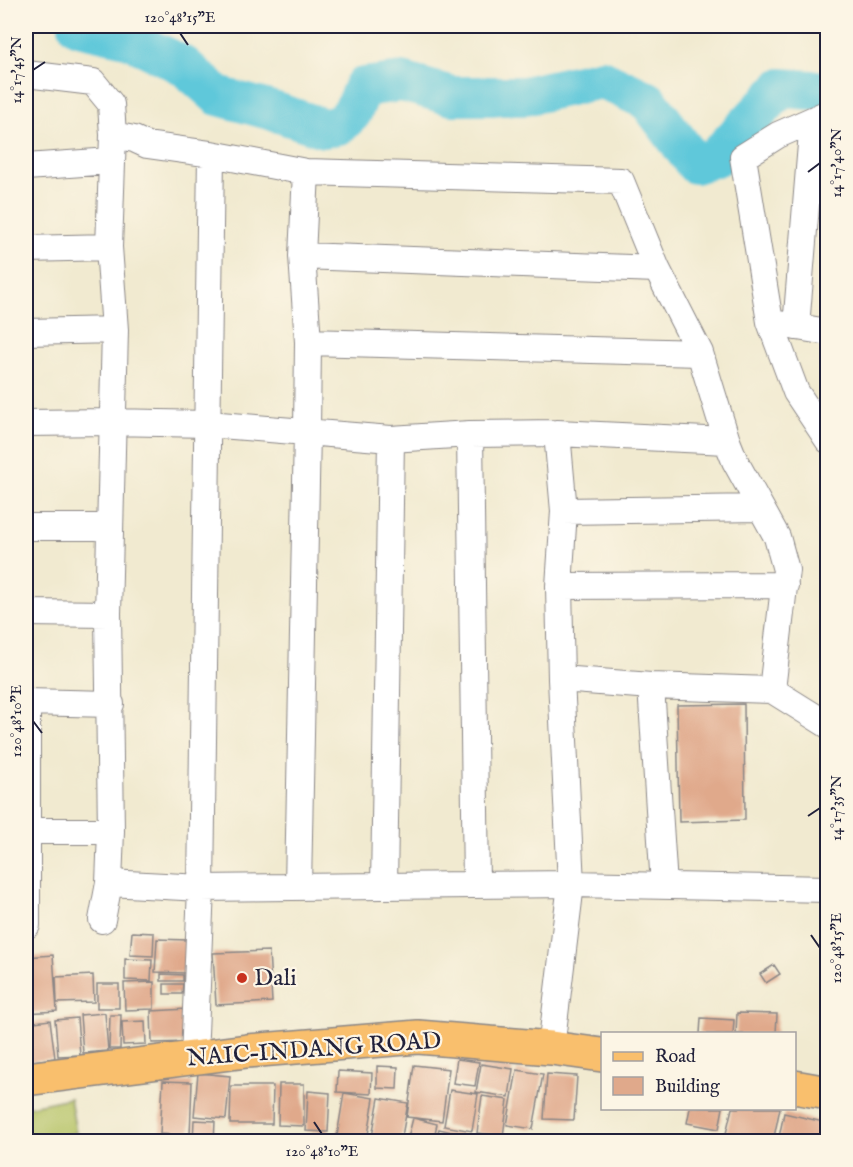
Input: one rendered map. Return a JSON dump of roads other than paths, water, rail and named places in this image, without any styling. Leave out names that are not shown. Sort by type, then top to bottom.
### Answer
[{"type":"main road","name":"NAIC–INDANG ROAD","points":[[26,1079],[247,1051],[418,1037],[601,1055]]},
{"type":"main road","points":[[796,1087],[828,1093]]},
{"type":"street","points":[[26,74],[93,82],[111,104],[113,135],[109,248],[115,330],[108,614],[111,831],[109,882],[102,920]]},
{"type":"street","points":[[820,116],[777,135],[743,157],[770,322],[796,392],[819,414],[828,440]]},
{"type":"street","points":[[796,327],[820,116]]},
{"type":"street","points":[[113,135],[134,139],[147,145],[211,154],[306,172],[621,181],[657,269],[700,353],[727,441],[777,537],[786,570],[772,690]]},
{"type":"street","points":[[194,1058],[201,888],[211,154]]},
{"type":"street","points":[[26,167],[111,161]]},
{"type":"street","points":[[298,887],[308,342],[302,256],[306,172]]},
{"type":"street","points":[[26,249],[109,248]]},
{"type":"street","points":[[302,256],[657,269]]},
{"type":"street","points":[[770,322],[828,332]]},
{"type":"street","points":[[26,332],[115,330]]},
{"type":"street","points":[[308,342],[700,353]]},
{"type":"street","points":[[26,423],[208,424],[391,439],[470,434],[557,433],[727,441]]},
{"type":"street","points":[[550,1048],[571,884],[559,586],[564,511],[557,433]]},
{"type":"street","points":[[470,434],[476,885]]},
{"type":"street","points":[[384,886],[391,439]]},
{"type":"street","points":[[564,511],[760,508]]},
{"type":"street","points":[[26,527],[109,527]]},
{"type":"street","points":[[559,586],[785,585]]},
{"type":"street","points":[[26,613],[108,614]]},
{"type":"street","points":[[561,679],[651,686],[772,690],[828,725]]},
{"type":"street","points":[[651,686],[664,886]]},
{"type":"street","points":[[27,925],[26,702],[111,704]]},
{"type":"street","points":[[26,831],[111,831]]},
{"type":"street","points":[[109,882],[201,888],[571,884],[828,889]]},
{"type":"waterway","points":[[78,26],[126,37],[184,66],[218,96],[324,128],[339,125],[352,113],[363,87],[402,82],[452,96],[524,96],[602,79],[648,101],[695,164],[716,157],[781,88],[828,91]]},
{"type":"place","name":"Dali","points":[[242,978]]}]
